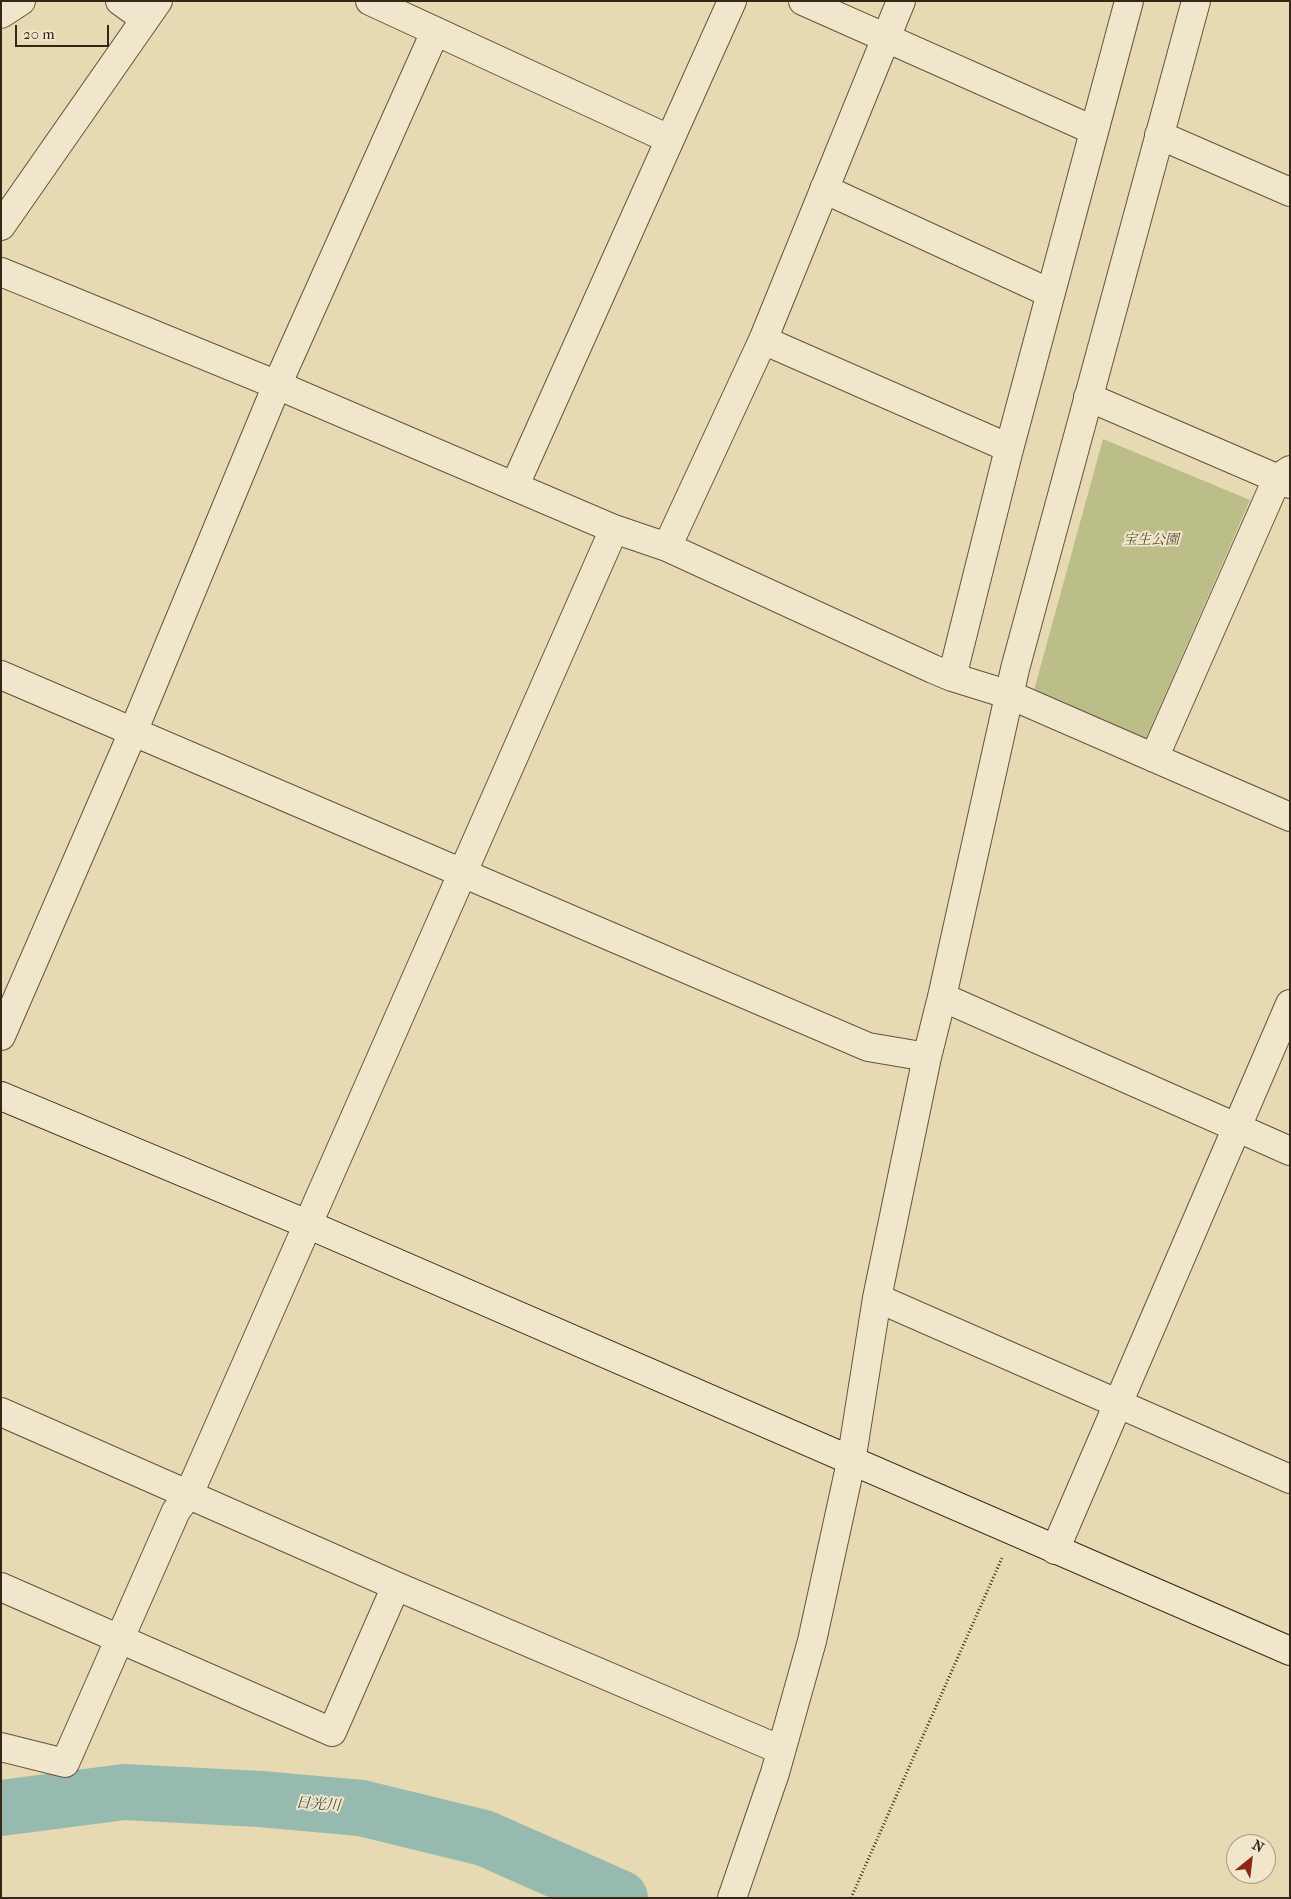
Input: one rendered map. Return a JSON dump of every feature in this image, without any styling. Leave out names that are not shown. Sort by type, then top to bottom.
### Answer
[{"type":"street","points":[[1,14],[21,1]]},
{"type":"street","points":[[1,226],[152,10],[120,1]]},
{"type":"street","points":[[370,1],[669,139]]},
{"type":"street","points":[[515,485],[732,1]]},
{"type":"street","points":[[803,1],[1093,130]]},
{"type":"street","points":[[667,546],[763,340],[901,1]]},
{"type":"street","points":[[952,678],[1050,292],[1130,1]]},
{"type":"street","points":[[732,1898],[781,1750],[812,1641],[850,1462],[877,1298],[927,1057],[1010,695],[1088,397],[1196,1]]},
{"type":"street","points":[[1,1036],[133,732],[277,385],[435,32]]},
{"type":"street","points":[[1159,135],[1289,189]]},
{"type":"street","points":[[824,189],[1050,292]]},
{"type":"street","points":[[1,272],[277,385],[515,485],[614,529],[667,546],[952,678],[1010,695],[1290,817]]},
{"type":"street","points":[[763,340],[1009,448]]},
{"type":"street","points":[[1088,397],[1285,478],[1154,758]]},
{"type":"street","points":[[1,1747],[65,1763],[176,1511],[189,1494],[614,529]]},
{"type":"street","points":[[1,674],[868,1047],[927,1057]]},
{"type":"street","points":[[942,998],[1290,1151]]},
{"type":"street","points":[[1055,1550],[1290,1004]]},
{"type":"street","points":[[1,1096],[308,1224],[850,1462],[1290,1651]]},
{"type":"street","points":[[877,1298],[1290,1479]]},
{"type":"street","points":[[1,1412],[396,1586],[781,1750]]},
{"type":"street","points":[[1,1587],[332,1732],[396,1586]]},
{"type":"path","points":[[851,1898],[1014,1532]]},
{"type":"green space","name":"宝生公園","points":[[1103,439],[1250,500],[1146,739],[1033,694]]},
{"type":"waterway","name":"日光川","points":[[1,1808],[124,1792],[260,1799],[361,1808],[484,1838],[620,1898]]}]
